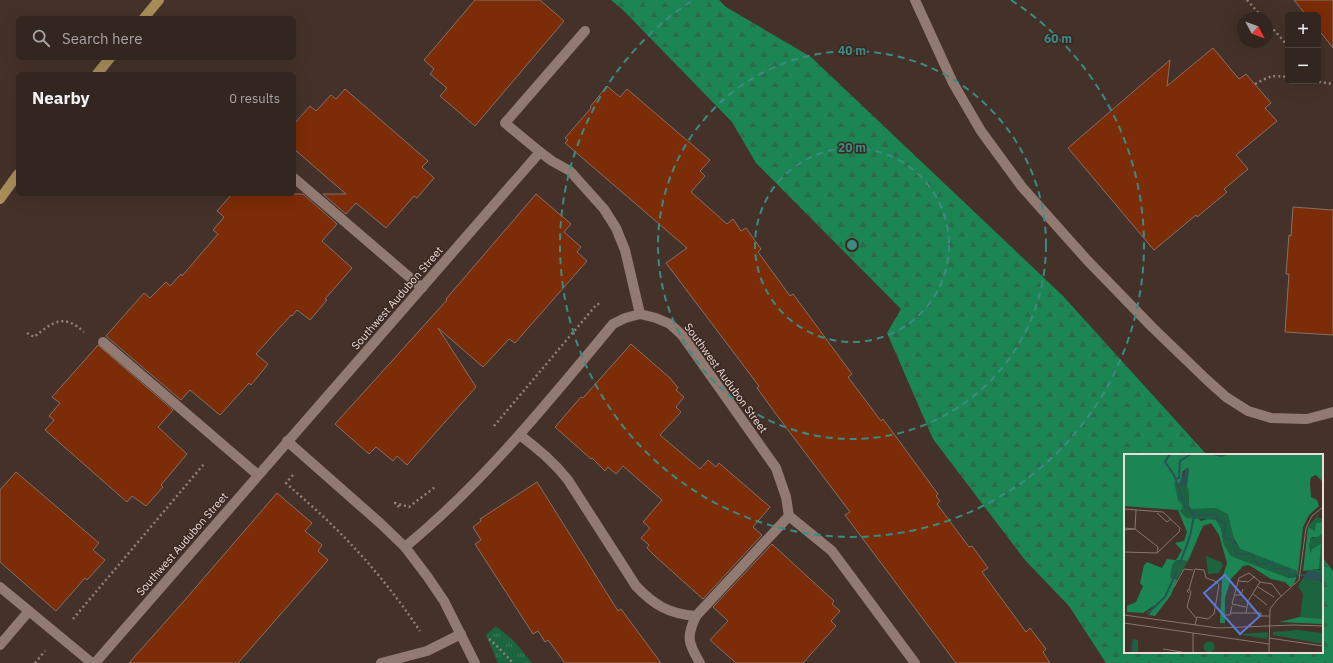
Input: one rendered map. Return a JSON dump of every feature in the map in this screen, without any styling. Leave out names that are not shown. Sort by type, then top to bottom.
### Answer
[{"type":"main road","points":[[146,16],[159,0]]},
{"type":"main road","points":[[99,72],[108,60]]},
{"type":"main road","points":[[0,199],[16,177]]},
{"type":"street","points":[[915,0],[953,83],[981,131],[1027,193],[1087,260],[1152,327],[1206,380],[1226,397],[1248,411],[1271,418],[1307,418],[1333,412]]},
{"type":"street","points":[[405,547],[436,521],[520,435],[613,324],[625,318],[640,314],[625,250],[616,228],[604,209],[570,171],[552,161],[505,123],[584,31]]},
{"type":"street","name":"Southwest Audubon Street","points":[[95,663],[540,152]]},
{"type":"street","points":[[296,180],[422,288]]},
{"type":"street","name":"Southwest Audubon Street","points":[[640,314],[656,318],[670,324],[682,335],[776,468],[782,482],[789,516]]},
{"type":"street","points":[[103,342],[258,475]]},
{"type":"street","points":[[520,435],[550,459],[568,480],[636,586],[647,597],[669,611],[681,615],[696,616]]},
{"type":"street","points":[[287,441],[309,459],[405,547],[444,601],[476,663]]},
{"type":"street","points":[[700,663],[691,648],[689,638],[691,626],[696,616],[789,516],[832,552],[915,663]]},
{"type":"street","points":[[0,587],[92,663]]},
{"type":"street","points":[[0,646],[29,611]]},
{"type":"street","points":[[381,663],[427,651],[461,634]]},
{"type":"path","points":[[1247,0],[1258,12]]},
{"type":"path","points":[[1273,29],[1285,43]]},
{"type":"path","points":[[1255,84],[1274,76],[1285,77]]},
{"type":"path","points":[[1321,81],[1333,84]]},
{"type":"path","points":[[309,459],[286,483],[332,525],[364,558],[396,596],[432,648]]},
{"type":"path","points":[[35,663],[204,464]]},
{"type":"green space","points":[[611,0],[719,0],[726,7],[811,57],[1063,296],[1206,454],[1124,454],[1124,653],[1323,653],[1323,558],[1333,571],[1333,663],[1106,663],[1069,606],[1025,560],[933,439],[887,333],[901,309],[756,163],[732,122],[624,11]]},
{"type":"green space","points":[[496,626],[514,641],[532,663],[498,663],[486,635]]},
{"type":"building","points":[[475,0],[540,0],[564,21],[475,126],[440,96],[447,88],[430,74],[434,69],[424,60]]},
{"type":"building","points":[[1294,0],[1333,0],[1333,48],[1321,33],[1321,12],[1304,12]]},
{"type":"building","points":[[1213,48],[1239,79],[1246,74],[1271,103],[1265,108],[1277,121],[1236,155],[1248,169],[1224,189],[1227,192],[1197,217],[1196,215],[1154,250],[1068,148],[1170,60],[1167,86]]},
{"type":"building","points":[[607,86],[620,97],[627,89],[710,160],[700,171],[705,176],[691,192],[727,224],[733,219],[741,231],[746,228],[761,249],[758,252],[790,296],[793,294],[852,374],[848,377],[881,421],[883,419],[938,494],[936,496],[940,501],[937,504],[969,547],[972,546],[988,568],[982,572],[1026,632],[1030,628],[1046,649],[1043,652],[1050,663],[956,663],[845,515],[850,512],[757,388],[759,386],[666,263],[687,248],[565,143],[568,140],[565,138],[591,108],[590,107]]},
{"type":"building","points":[[345,89],[428,161],[422,167],[434,178],[417,198],[414,196],[386,228],[356,203],[346,214],[323,194],[346,194],[296,151],[296,122],[310,106],[316,111],[331,95],[336,99]]},
{"type":"building","points":[[296,194],[303,194],[337,224],[322,241],[352,268],[325,299],[327,300],[310,320],[297,310],[292,316],[291,315],[256,354],[268,364],[251,385],[249,383],[220,415],[190,390],[181,400],[106,336],[144,293],[150,298],[166,282],[170,286],[181,274],[182,276],[218,234],[213,230],[224,217],[217,211],[230,196],[296,196]]},
{"type":"building","points":[[536,194],[571,224],[564,232],[581,247],[577,252],[587,261],[515,343],[509,339],[483,367],[438,328],[476,387],[407,465],[397,456],[393,461],[376,447],[369,454],[335,424],[447,300],[446,299]]},
{"type":"building","points":[[1293,207],[1333,210],[1333,335],[1285,332],[1289,274],[1286,274]]},
{"type":"building","points":[[631,344],[670,378],[678,388],[676,390],[684,397],[676,407],[681,412],[660,435],[700,469],[708,460],[716,467],[719,463],[770,507],[753,527],[762,535],[703,599],[656,557],[647,548],[649,545],[641,538],[650,528],[643,522],[662,500],[623,466],[616,474],[608,467],[605,471],[555,427]]},
{"type":"building","points":[[98,345],[173,410],[158,427],[187,454],[161,485],[163,487],[146,506],[132,496],[127,502],[45,430],[54,420],[49,416],[60,403],[52,397]]},
{"type":"building","points":[[16,472],[99,543],[93,550],[105,560],[87,580],[85,578],[56,611],[0,562],[0,490]]},
{"type":"building","points":[[537,482],[618,611],[621,609],[661,663],[565,663],[548,640],[545,642],[538,631],[533,634],[475,544],[481,540],[473,527],[481,521],[480,519]]},
{"type":"building","points":[[277,493],[312,523],[305,531],[322,545],[318,551],[328,560],[238,663],[129,663],[184,601]]},
{"type":"building","points":[[772,544],[834,601],[832,604],[840,611],[831,621],[836,626],[803,663],[736,663],[710,640],[728,621],[713,607]]}]
